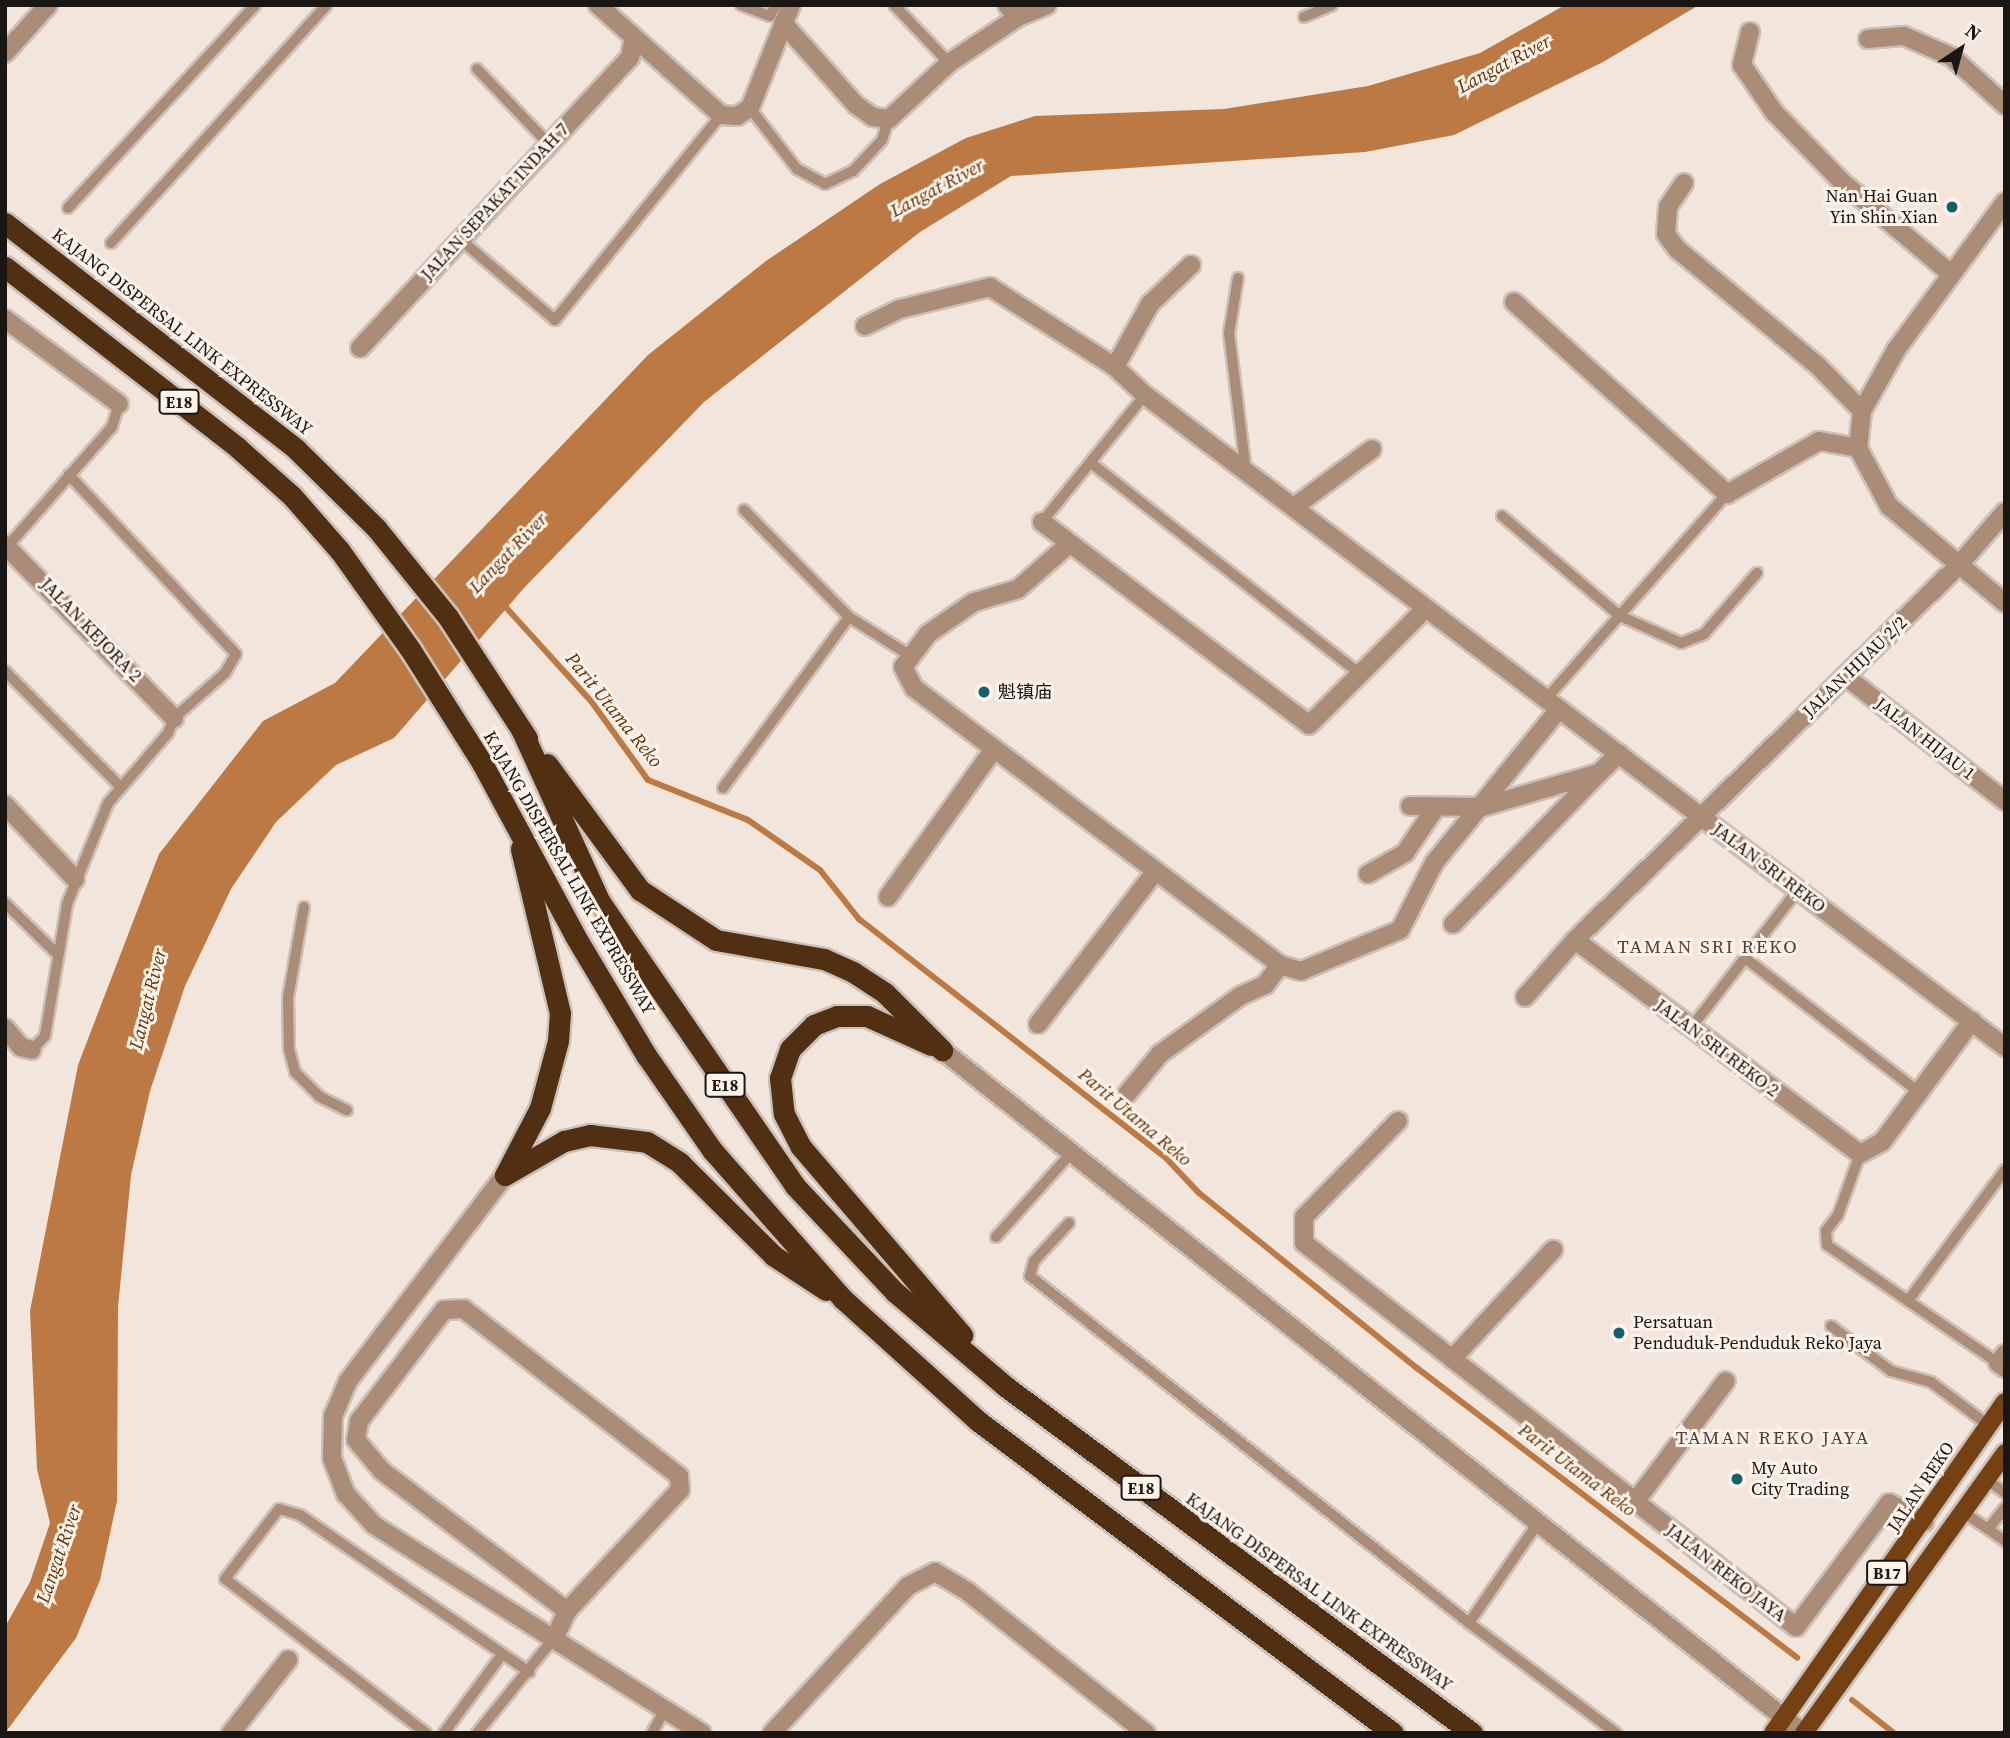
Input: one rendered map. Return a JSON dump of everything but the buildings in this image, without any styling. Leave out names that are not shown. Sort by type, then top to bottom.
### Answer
[{"type":"highway","name":"KAJANG DISPERSAL LINK EXPRESSWAY","points":[[5,223],[296,449],[377,529],[448,617],[520,729],[600,902],[795,1186],[895,1292],[1004,1386],[1472,1733]]},
{"type":"highway","name":"KAJANG DISPERSAL LINK EXPRESSWAY","points":[[5,267],[238,448],[292,496],[340,551],[402,638],[482,763],[575,936],[646,1055],[712,1150],[843,1299],[978,1420],[1393,1733]]},
{"type":"highway","points":[[520,729],[640,890],[716,940],[824,959],[853,972],[886,993],[942,1050]]},
{"type":"highway","points":[[505,1175],[540,1108],[558,1041],[560,1013],[513,817]]},
{"type":"highway","points":[[942,1050],[867,1016],[837,1016],[814,1025],[790,1049],[779,1078],[784,1114],[801,1147],[1004,1386]]},
{"type":"highway","points":[[505,1175],[564,1141],[590,1135],[647,1142],[680,1163],[774,1256],[843,1299]]},
{"type":"main road","name":"JALAN REKO","points":[[1773,1733],[1924,1522],[2005,1402]]},
{"type":"main road","name":"B17","points":[[1803,1733],[2005,1453]]},
{"type":"street","points":[[5,53],[48,5]]},
{"type":"street","points":[[598,5],[721,115],[737,116],[750,108],[791,5]]},
{"type":"street","points":[[783,23],[856,106],[873,117],[889,119],[949,63],[1012,11],[1047,5]]},
{"type":"street","points":[[1750,32],[1742,65],[1774,112],[1841,181],[1950,273]]},
{"type":"street","points":[[1868,39],[1903,36],[1951,57],[2005,106]]},
{"type":"street","points":[[634,37],[630,57],[651,52]]},
{"type":"street","name":"JALAN SEPAKAT INDAH 7","points":[[360,348],[630,57]]},
{"type":"street","points":[[1684,183],[1668,207],[1666,234],[1677,249],[1818,366],[1862,411]]},
{"type":"street","points":[[2004,204],[1950,273],[1896,350],[1862,411],[1858,448],[1889,506],[1957,567],[2005,603]]},
{"type":"street","points":[[1115,367],[1150,303],[1191,265]]},
{"type":"street","points":[[865,326],[900,309],[990,286],[1115,367],[1145,395],[1702,817]]},
{"type":"street","points":[[1514,302],[1727,494],[1819,441],[1858,448]]},
{"type":"street","points":[[5,319],[119,404]]},
{"type":"street","points":[[1294,507],[1372,449]]},
{"type":"street","name":"JALAN HIJAU 2/2","points":[[1702,817],[1957,567],[2005,512]]},
{"type":"street","points":[[1042,522],[1309,725],[1426,608]]},
{"type":"street","points":[[1069,544],[1018,589],[974,602],[928,634],[902,667],[914,688],[1280,965],[1301,971],[1400,930],[1434,863],[1482,807],[1552,704]]},
{"type":"street","name":"JALAN KEJORA 2","points":[[6,546],[174,718]]},
{"type":"street","name":"JALAN HIJAU 1","points":[[1845,677],[2005,801]]},
{"type":"street","points":[[888,897],[995,748]]},
{"type":"street","points":[[1453,924],[1619,754]]},
{"type":"street","points":[[1410,806],[1434,810],[1482,807],[1599,773]]},
{"type":"street","points":[[5,805],[75,879]]},
{"type":"street","points":[[1368,874],[1405,853],[1434,810]]},
{"type":"street","name":"JALAN SRI REKO","points":[[1525,998],[1575,940],[1702,817],[2005,1047]]},
{"type":"street","points":[[1038,1024],[1156,871]]},
{"type":"street","name":"JALAN SRI REKO 2","points":[[1575,940],[1689,1030],[1860,1154]]},
{"type":"street","points":[[1127,1094],[1160,1054],[1240,996],[1265,985],[1280,965]]},
{"type":"street","points":[[1860,1154],[1882,1142],[1972,1021]]},
{"type":"street","points":[[5,1028],[21,1047],[32,1050]]},
{"type":"street","points":[[942,1050],[1803,1733]]},
{"type":"street","name":"JALAN REKO JAYA","points":[[1398,1121],[1304,1217],[1304,1243],[1796,1627],[1889,1503],[1924,1522]]},
{"type":"street","points":[[505,1175],[348,1381],[333,1416],[330,1443],[346,1494],[374,1525],[555,1637],[702,1733]]},
{"type":"street","points":[[1452,1359],[1553,1250]]},
{"type":"street","points":[[555,1637],[567,1611],[680,1490],[679,1476],[464,1309],[444,1310],[359,1421],[356,1440],[382,1471],[567,1611]]},
{"type":"street","points":[[1635,1502],[1726,1381]]},
{"type":"street","points":[[772,1733],[908,1586],[934,1572],[968,1592],[1146,1733]]},
{"type":"street","points":[[231,1733],[288,1660]]},
{"type":"lane","points":[[68,208],[255,5]]},
{"type":"lane","points":[[741,5],[770,16],[776,5]]},
{"type":"lane","points":[[894,5],[949,63]]},
{"type":"lane","points":[[1304,16],[1332,5]]},
{"type":"lane","points":[[111,243],[326,6]]},
{"type":"lane","points":[[478,69],[549,144]]},
{"type":"lane","points":[[750,108],[797,169],[825,184],[853,171],[882,140],[889,119]]},
{"type":"lane","points":[[460,240],[555,320],[721,115]]},
{"type":"lane","points":[[1238,278],[1229,333],[1246,471]]},
{"type":"lane","points":[[1042,522],[1145,395]]},
{"type":"lane","points":[[6,546],[111,427],[119,404]]},
{"type":"lane","points":[[1091,463],[1360,674]]},
{"type":"lane","points":[[32,1050],[45,1036],[57,954],[75,879],[108,803],[168,733],[174,718],[225,673],[236,654],[69,475]]},
{"type":"lane","points":[[1552,704],[1620,616],[1727,494]]},
{"type":"lane","points":[[744,510],[849,617],[911,656]]},
{"type":"lane","points":[[1502,516],[1620,616],[1681,643],[1704,634],[1757,573]]},
{"type":"lane","points":[[723,788],[849,617]]},
{"type":"lane","points":[[5,671],[121,787]]},
{"type":"lane","points":[[1689,1030],[1798,890]]},
{"type":"lane","points":[[5,903],[57,954]]},
{"type":"lane","points":[[304,907],[288,998],[289,1049],[295,1072],[320,1097],[347,1110]]},
{"type":"lane","points":[[1745,958],[1919,1092]]},
{"type":"lane","points":[[996,1237],[1071,1153]]},
{"type":"lane","points":[[1860,1154],[1838,1215],[1826,1231],[1828,1245],[2003,1362]]},
{"type":"lane","points":[[1908,1301],[2005,1170]]},
{"type":"lane","points":[[1069,1223],[1034,1261],[1030,1276],[1469,1623],[1616,1733]]},
{"type":"lane","points":[[1831,1326],[1891,1371],[1931,1382],[1988,1425]]},
{"type":"lane","points":[[1986,1479],[2005,1493]]},
{"type":"lane","points":[[1988,1529],[2005,1507]]},
{"type":"lane","points":[[426,1733],[225,1579],[279,1509],[300,1515],[501,1656],[529,1672]]},
{"type":"lane","points":[[1963,1512],[2005,1541]]},
{"type":"lane","points":[[1469,1623],[1538,1523]]},
{"type":"lane","points":[[477,1733],[555,1637]]},
{"type":"lane","points":[[444,1733],[501,1656]]},
{"type":"lane","points":[[652,1733],[666,1708]]},
{"type":"water","name":"Langat River","points":[[1565,5],[1699,5],[1603,62],[1454,135],[1365,152],[1011,176],[920,232],[704,402],[524,588],[394,738],[336,765],[276,822],[231,889],[185,986],[150,1091],[131,1175],[118,1307],[117,1501],[100,1580],[76,1638],[5,1733],[5,1627],[30,1582],[50,1523],[37,1469],[30,1311],[78,1065],[159,854],[263,721],[335,683],[648,355],[766,261],[880,184],[966,138],[1035,116],[1224,109],[1368,86],[1480,53]]},
{"type":"waterway","name":"Parit Utama Reko","points":[[502,603],[591,701],[648,780],[748,820],[820,870],[859,919],[1165,1157],[1199,1193],[1417,1368],[1797,1658]]},
{"type":"waterway","name":"Parit Utama Reko","points":[[1852,1700],[1894,1733]]},
{"type":"place","name":"Nan Hai Guan Yin Shin Xian","points":[[1952,207]]},
{"type":"place","name":"魁镇庙","points":[[984,692]]},
{"type":"place","name":"Persatuan Penduduk-Penduduk Reko Jaya","points":[[1619,1333]]},
{"type":"place","name":"My Auto City Trading","points":[[1737,1479]]},
{"type":"district","name":"TAMAN SRI REKO","points":[[1708,947]]},
{"type":"district","name":"TAMAN REKO JAYA","points":[[1773,1438]]}]
